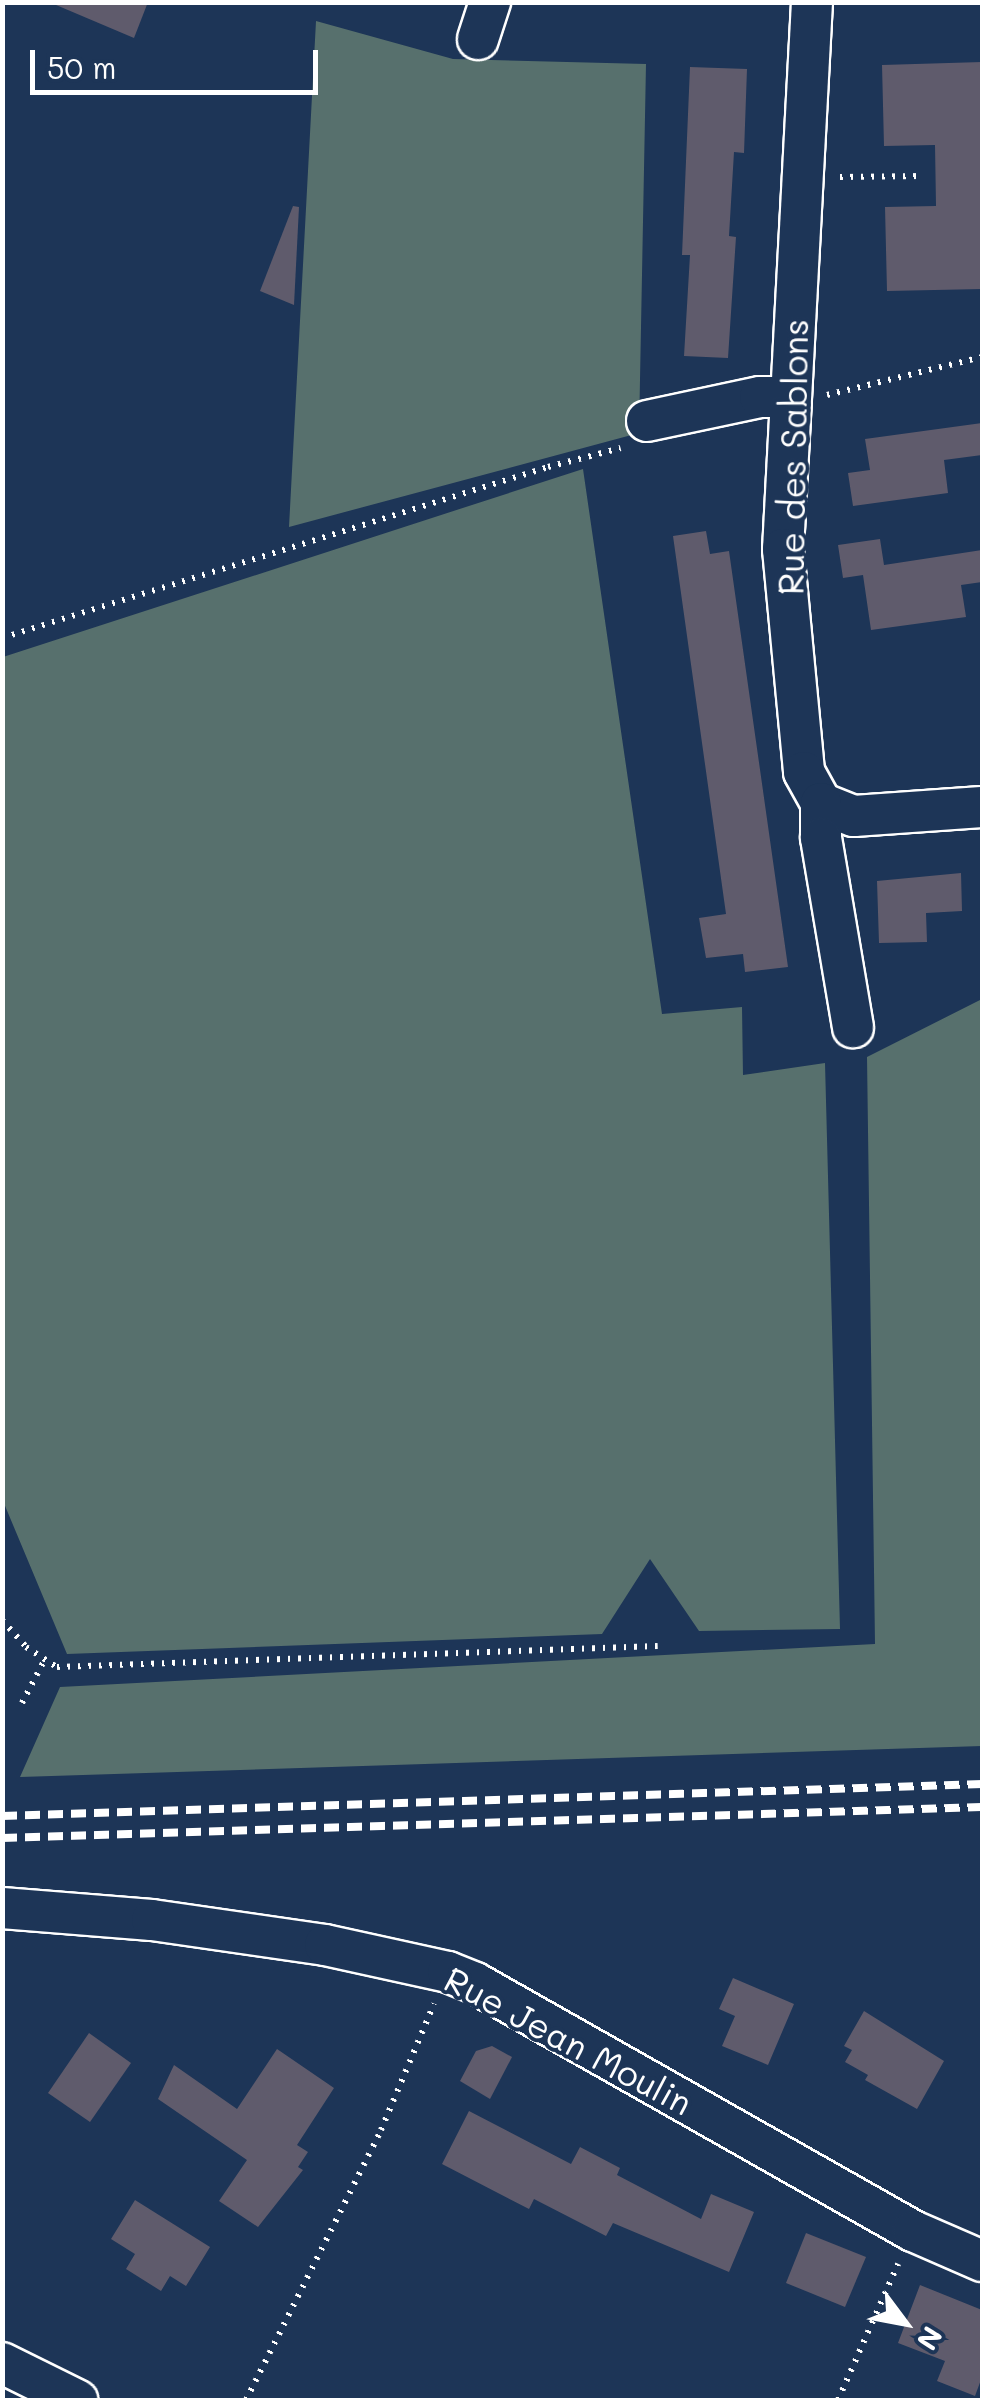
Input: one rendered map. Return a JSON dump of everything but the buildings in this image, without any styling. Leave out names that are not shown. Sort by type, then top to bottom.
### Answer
[{"type":"street","name":"Rue des Sablons","points":[[812,2],[802,175],[802,398],[782,548],[804,772],[820,804],[821,838],[853,1027]]},
{"type":"street","points":[[636,434],[760,397],[802,398]]},
{"type":"street","points":[[820,804],[854,816],[982,807]]},
{"type":"street","name":"Rue Jean Moulin","points":[[2,1908],[152,1920],[325,1945],[448,1972],[476,1983],[912,2231],[982,2261]]},
{"type":"street","points":[[2,2363],[76,2400]]},
{"type":"path","points":[[802,175],[924,176]]},
{"type":"path","points":[[802,398],[982,357]]},
{"type":"path","points":[[2,638],[548,466],[636,434]]},
{"type":"path","points":[[2,1620],[44,1661],[57,1667],[658,1646]]},
{"type":"path","points":[[22,1702],[44,1661]]},
{"type":"path","points":[[246,2400],[382,2130],[448,1972]]},
{"type":"path","points":[[838,2400],[912,2231]]},
{"type":"green space","points":[[316,21],[453,59],[646,64],[639,433],[289,527]]},
{"type":"green space","points":[[583,469],[662,1014],[742,1007],[743,1075],[825,1063],[840,1629],[699,1631],[650,1559],[602,1634],[67,1654],[3,1501],[3,657]]},
{"type":"green space","points":[[982,999],[982,1746],[20,1777],[60,1687],[875,1644],[867,1057]]},
{"type":"railway","points":[[2,1816],[982,1784]]},
{"type":"railway","points":[[2,1838],[982,1807]]}]
